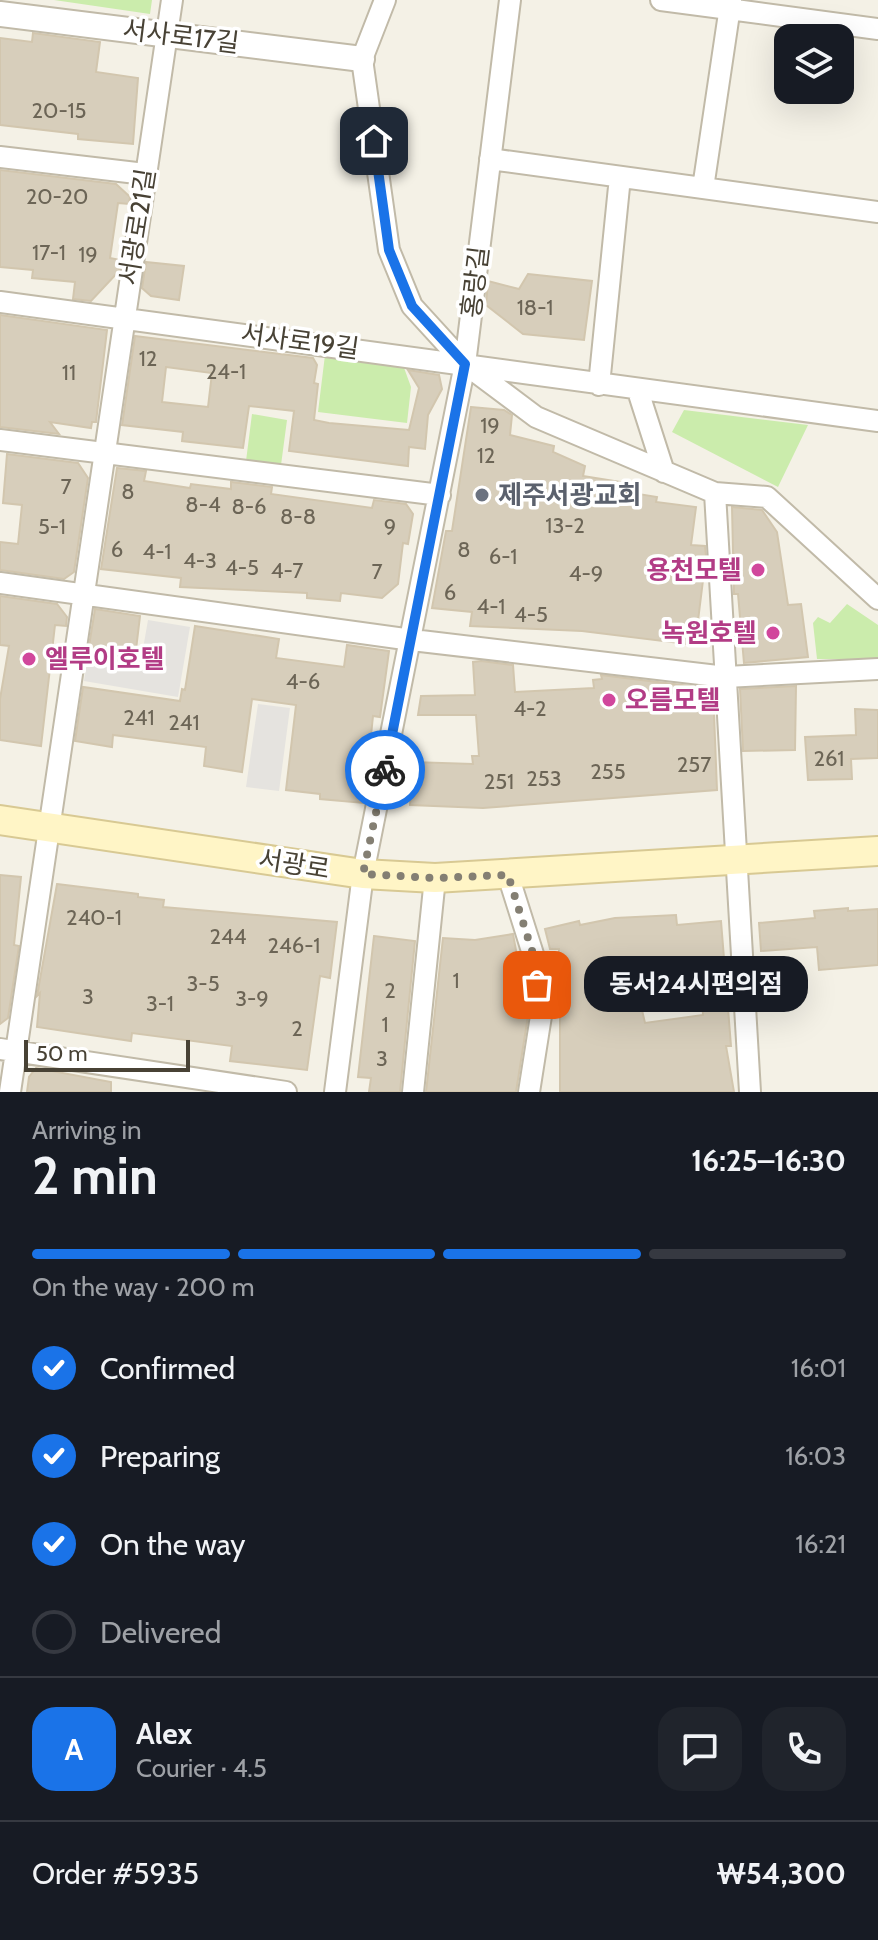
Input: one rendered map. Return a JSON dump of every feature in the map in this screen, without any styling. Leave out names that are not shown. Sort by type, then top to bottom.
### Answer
[{"type":"main road","name":"서광로","points":[[0,820],[363,874],[435,878],[878,851]]},
{"type":"street","name":"서광로21길","points":[[10,1092],[8,1050],[49,827],[122,318],[172,0]]},
{"type":"street","points":[[385,0],[362,59],[389,250],[412,306],[465,364],[536,417],[715,493],[767,497],[878,599]]},
{"type":"street","name":"홍랑길","points":[[335,1092],[363,874],[465,364],[510,0]]},
{"type":"street","points":[[661,0],[729,5],[878,29]]},
{"type":"street","points":[[703,188],[729,5]]},
{"type":"street","name":"서사로17길","points":[[0,14],[362,59]]},
{"type":"street","points":[[0,157],[145,174]]},
{"type":"street","points":[[490,159],[878,212]]},
{"type":"street","points":[[599,385],[620,177]]},
{"type":"street","name":"서사로19길","points":[[0,302],[465,364],[638,391],[878,421]]},
{"type":"street","points":[[638,391],[664,472]]},
{"type":"street","points":[[0,440],[440,495]]},
{"type":"street","points":[[715,493],[750,1092]]},
{"type":"street","points":[[0,583],[412,640],[726,677],[878,669]]},
{"type":"street","points":[[878,589],[878,599]]},
{"type":"street","points":[[508,875],[533,954],[541,1016],[529,1092]]},
{"type":"street","points":[[413,1092],[435,878]]},
{"type":"street","points":[[8,1050],[286,1092]]},
{"type":"green space","points":[[54,0],[152,0],[150,14]]},
{"type":"green space","points":[[325,355],[403,365],[411,387],[407,423],[318,412]]},
{"type":"green space","points":[[684,410],[808,425],[778,487],[672,432]]},
{"type":"green space","points":[[252,414],[287,420],[281,465],[246,461]]},
{"type":"green space","points":[[847,604],[878,625],[878,659],[817,659],[813,623],[818,617],[830,623]]},
{"type":"shaded area","points":[[148,620],[190,627],[178,697],[84,681],[88,657],[140,666]]},
{"type":"shaded area","points":[[258,704],[290,708],[279,791],[246,787]]},
{"type":"building","points":[[33,33],[100,42],[96,72],[138,78],[133,144],[78,139],[78,134],[0,125],[0,38],[32,42]]},
{"type":"building","points":[[0,170],[116,184],[130,197],[129,204],[118,203],[110,258],[120,260],[119,271],[91,301],[73,299],[75,282],[32,278],[33,270],[0,267]]},
{"type":"building","points":[[146,262],[184,266],[179,300],[151,296],[142,288]]},
{"type":"building","points":[[528,274],[592,281],[584,340],[523,334],[486,305],[488,281],[519,289]]},
{"type":"building","points":[[0,315],[107,330],[96,422],[92,422],[91,428],[50,422],[59,434],[0,427]]},
{"type":"building","points":[[135,336],[313,358],[317,365],[314,383],[318,384],[314,420],[329,423],[409,430],[419,388],[408,370],[439,375],[442,389],[428,415],[425,449],[409,447],[408,466],[289,451],[294,411],[249,406],[243,448],[182,441],[183,432],[122,425]],"holes":[[[166,367],[212,373],[208,407],[162,402]]]},
{"type":"building","points":[[471,407],[504,410],[512,415],[510,435],[554,446],[553,452],[585,466],[583,476],[621,482],[620,491],[657,497],[656,502],[696,507],[691,545],[705,546],[706,556],[695,645],[582,631],[470,626],[472,612],[432,608],[446,531],[452,531]]},
{"type":"building","points":[[7,454],[78,463],[88,478],[74,572],[64,579],[0,570],[0,542],[18,544],[22,505],[3,503]]},
{"type":"building","points":[[117,468],[146,471],[144,481],[190,488],[191,484],[231,489],[231,482],[272,487],[271,494],[372,508],[374,500],[406,504],[413,514],[408,544],[403,543],[398,584],[382,598],[341,593],[340,601],[307,598],[307,593],[180,587],[181,578],[101,569]]},
{"type":"building","points":[[732,507],[762,510],[777,532],[788,605],[801,604],[808,657],[744,663],[738,594],[734,594]]},
{"type":"building","points":[[0,596],[57,604],[67,617],[66,626],[55,625],[41,746],[0,740],[0,699],[9,646],[0,645]]},
{"type":"building","points":[[95,609],[140,616],[135,658],[88,652]]},
{"type":"building","points":[[195,626],[279,639],[276,658],[344,667],[347,645],[389,651],[380,717],[373,716],[364,803],[320,799],[320,794],[286,790],[296,705],[252,699],[242,772],[204,766],[206,747],[113,735],[112,747],[75,741],[83,687],[180,701],[182,689],[185,690]]},
{"type":"building","points":[[473,662],[513,665],[515,692],[594,688],[593,680],[602,679],[601,675],[713,689],[717,790],[483,808],[410,805],[412,762],[473,764],[472,756],[479,756],[476,715],[418,715],[421,696],[475,695]]},
{"type":"building","points":[[796,686],[795,750],[743,751],[740,689]]},
{"type":"building","points":[[855,709],[878,710],[878,758],[851,759],[852,779],[808,780],[805,737],[856,735]]},
{"type":"building","points":[[0,875],[21,877],[14,945],[19,946],[8,1018],[0,1024]]},
{"type":"building","points":[[57,884],[138,894],[138,897],[164,900],[163,907],[337,922],[330,978],[320,976],[307,1070],[230,1061],[232,1046],[132,1033],[131,1041],[37,1027],[40,993],[37,996]]},
{"type":"building","points":[[848,908],[848,911],[878,909],[878,965],[819,970],[817,947],[761,951],[759,923],[815,918],[814,911]]},
{"type":"building","points":[[676,915],[677,925],[721,921],[731,1046],[726,1046],[734,1092],[560,1092],[560,1007],[564,1006],[559,988],[559,949],[550,949],[545,929],[579,921],[580,925],[615,918]],"holes":[[[701,975],[703,1015],[645,1023],[636,984]]]},
{"type":"building","points":[[513,934],[528,1016],[516,1092],[426,1092],[443,938],[475,940]]},
{"type":"building","points":[[374,936],[415,941],[400,1092],[369,1092],[371,1078],[358,1077]]},
{"type":"building","points":[[36,1068],[111,1082],[111,1092],[27,1092],[29,1077]]},
{"type":"way so far","points":[[385,770],[363,874],[435,878],[508,875],[533,954],[537,985]]},
{"type":"place","name":"제주서광교회","points":[[482,495]]},
{"type":"place","name":"용천모텔","points":[[758,570]]},
{"type":"place","name":"녹원호텔","points":[[773,633]]},
{"type":"place","name":"엘루이호텔","points":[[29,659]]},
{"type":"place","name":"오름모텔","points":[[609,700]]},
{"type":"place","name":"동서24시편의점","points":[[537,985]]},
{"type":"route","points":[[374,141],[389,250],[412,306],[465,364],[385,770]]}]
